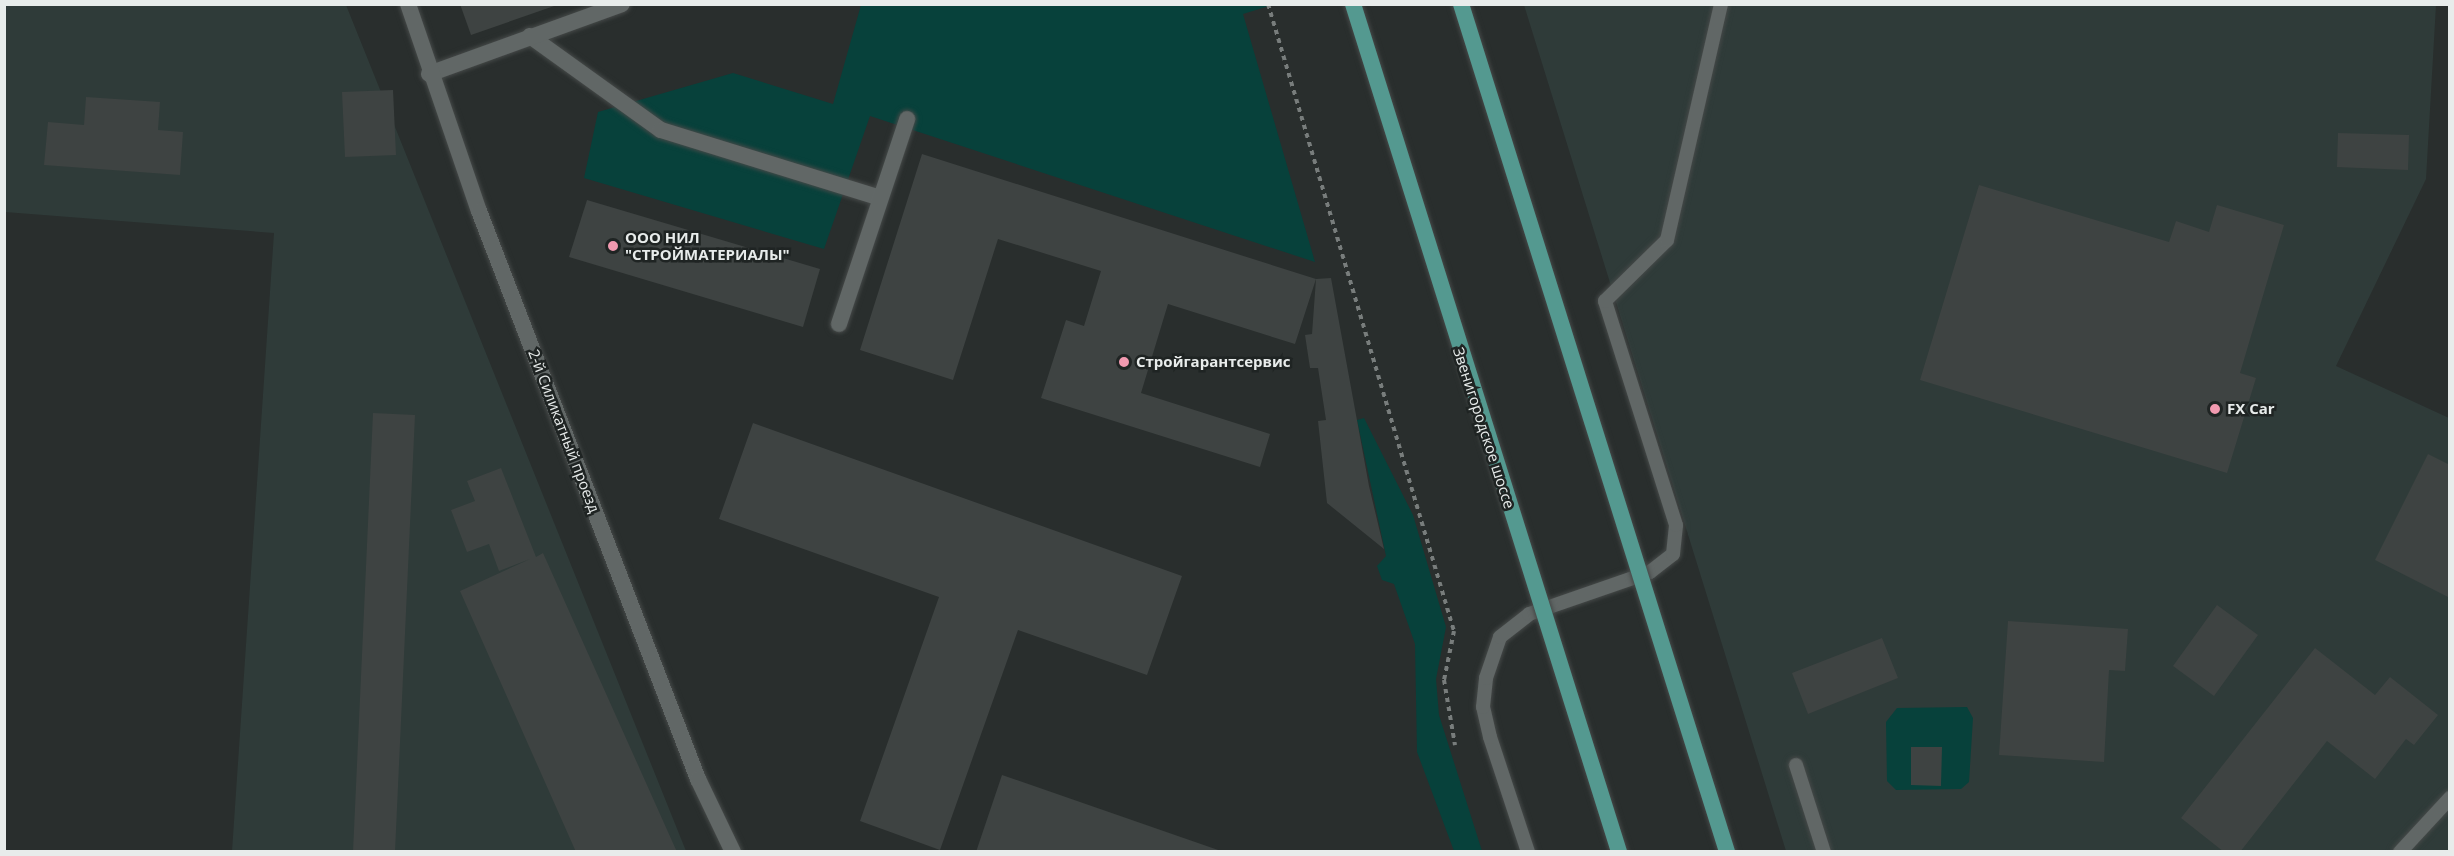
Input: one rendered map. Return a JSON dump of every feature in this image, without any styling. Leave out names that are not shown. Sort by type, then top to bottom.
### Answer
[{"type":"main road","name":"Звенигородское шоссе","points":[[1353,4],[1619,852]]},
{"type":"main road","points":[[1461,4],[1727,852]]},
{"type":"street","name":"2-й Силикатный проезд","points":[[408,4],[429,74],[698,779],[733,852]]},
{"type":"street","points":[[429,74],[622,4]]},
{"type":"street","points":[[530,36],[661,130],[880,198]]},
{"type":"street","points":[[839,324],[907,119]]},
{"type":"lane","points":[[1528,852],[1490,737],[1483,707],[1486,678],[1500,637],[1529,614],[1650,572],[1673,554],[1676,525],[1605,301],[1667,240],[1721,4]]},
{"type":"lane","points":[[1796,765],[1824,852]]},
{"type":"lane","points":[[2400,852],[2450,798]]},
{"type":"path","points":[[1268,4],[1455,631],[1444,680],[1455,745]]},
{"type":"shaded area","points":[[4,5],[346,5],[686,851],[232,851],[274,233],[5,212]]},
{"type":"shaded area","points":[[1524,5],[2436,5],[2426,179],[2336,366],[2449,418],[2449,851],[1786,851]]},
{"type":"green space","points":[[861,5],[1272,5],[1243,14],[1315,262],[870,116],[824,249],[584,178],[598,112],[733,73],[833,104]]},
{"type":"green space","points":[[1364,418],[1413,515],[1446,627],[1436,679],[1439,715],[1482,851],[1454,851],[1417,752],[1415,644],[1394,584],[1382,580],[1377,566],[1386,556],[1357,420]]},
{"type":"green space","points":[[1967,707],[1973,718],[1969,782],[1961,789],[1896,790],[1887,781],[1886,722],[1897,708]]},
{"type":"building","points":[[460,4],[557,4],[557,5],[471,35]]},
{"type":"building","points":[[393,90],[396,155],[345,157],[342,92]]},
{"type":"building","points":[[86,97],[160,102],[158,130],[183,132],[180,175],[44,165],[48,122],[84,125]]},
{"type":"building","points":[[2338,133],[2409,135],[2408,170],[2337,167]]},
{"type":"building","points":[[922,154],[1316,279],[1295,344],[1168,304],[1141,393],[1270,434],[1260,467],[1041,398],[1066,320],[1084,326],[1101,271],[998,239],[953,380],[860,350]]},
{"type":"building","points":[[1979,185],[2169,242],[2176,221],[2209,232],[2217,205],[2284,225],[2240,373],[2256,378],[2227,473],[1920,380]]},
{"type":"building","points":[[587,200],[820,269],[803,327],[569,257]]},
{"type":"building","points":[[1331,278],[1369,486],[1384,549],[1327,503],[1318,421],[1326,420],[1318,368],[1310,368],[1305,335],[1312,334],[1316,279]]},
{"type":"building","points":[[373,413],[415,415],[395,852],[353,852]]},
{"type":"building","points":[[753,423],[1182,576],[1147,675],[1018,630],[940,850],[860,821],[939,597],[719,519]]},
{"type":"building","points":[[2428,454],[2450,465],[2450,598],[2375,560]]},
{"type":"building","points":[[501,468],[536,557],[543,553],[677,852],[576,852],[460,591],[530,559],[499,571],[489,544],[467,552],[451,510],[475,501],[467,481]]},
{"type":"building","points":[[2217,605],[2258,635],[2214,696],[2173,666]]},
{"type":"building","points":[[2008,621],[2128,629],[2125,671],[2109,670],[2104,762],[1999,755]]},
{"type":"building","points":[[1882,638],[1898,678],[1808,714],[1792,673]]},
{"type":"building","points":[[2315,648],[2375,695],[2390,677],[2438,715],[2414,745],[2406,739],[2375,779],[2327,741],[2240,852],[2224,852],[2181,818]]},
{"type":"building","points":[[1911,747],[1942,747],[1941,786],[1911,785]]},
{"type":"building","points":[[1002,775],[1221,851],[1221,852],[976,852]]},
{"type":"place","name":"ООО НИЛ \"СТРОЙМАТЕРИАЛЫ\"","points":[[613,246]]},
{"type":"place","name":"Стройгарантсервис","points":[[1124,362]]},
{"type":"place","name":"FX Car","points":[[2215,409]]}]
